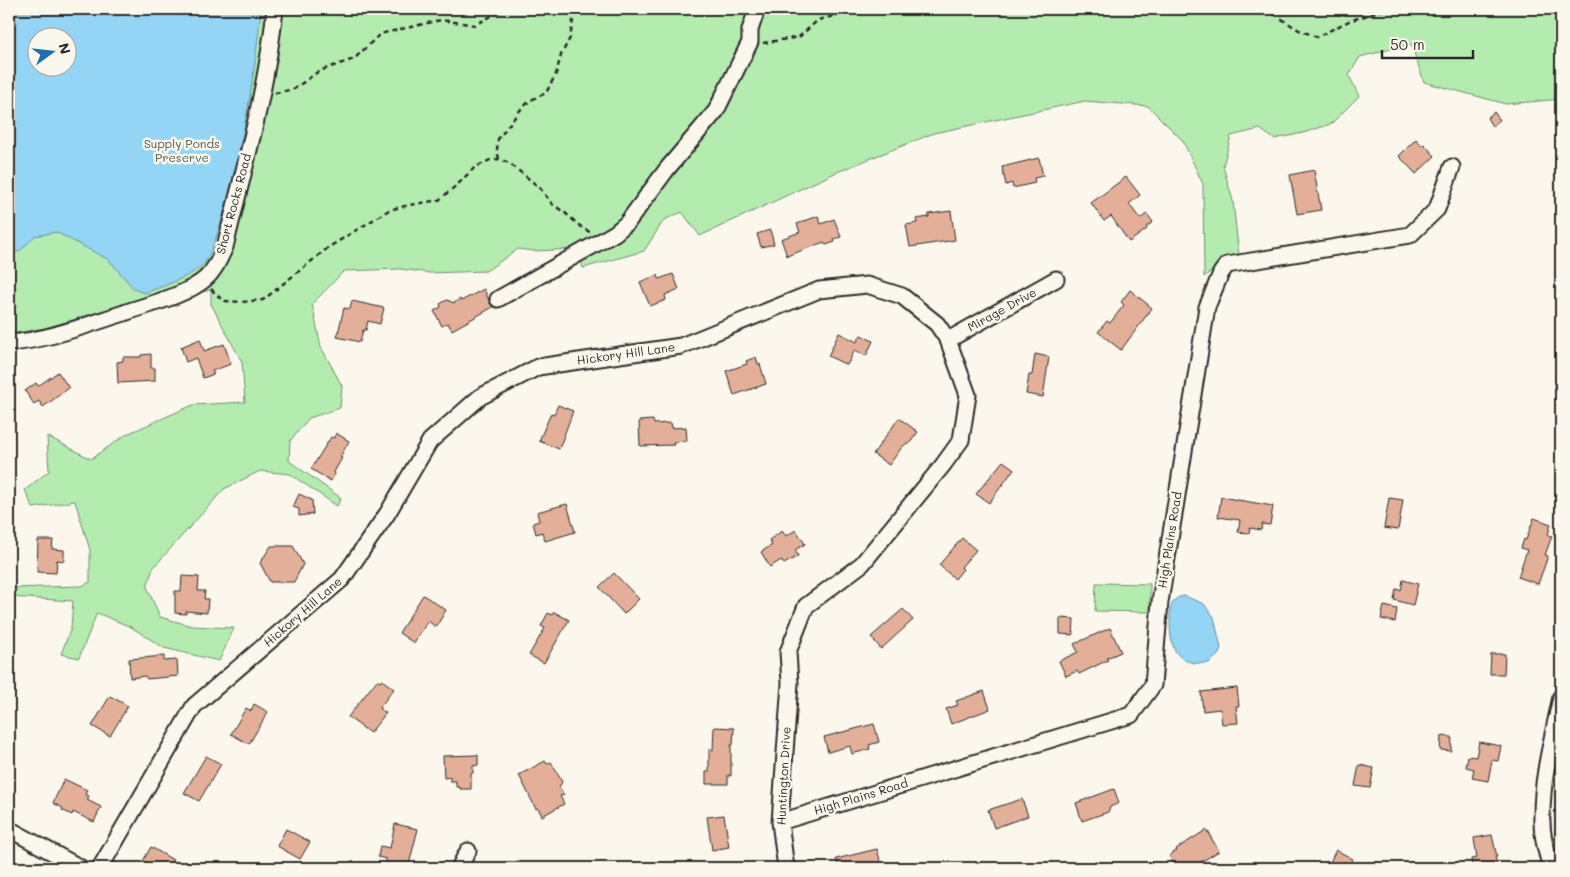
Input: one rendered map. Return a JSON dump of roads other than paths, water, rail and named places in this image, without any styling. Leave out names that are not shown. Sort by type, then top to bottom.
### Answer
[{"type":"street","name":"Short Rocks Road","points":[[9,343],[66,332],[171,296],[203,280],[217,265],[225,246],[262,93],[275,9]]},
{"type":"street","points":[[498,299],[615,233],[626,223],[716,111],[750,42],[750,30],[757,9]]},
{"type":"street","name":"High Plains Road","points":[[780,822],[1131,715],[1153,686],[1160,602],[1207,307],[1221,273],[1227,265],[1410,235],[1438,209],[1452,168]]},
{"type":"street","name":"Mirage Drive","points":[[948,340],[1056,280]]},
{"type":"street","name":"Hickory Hill Lane","points":[[100,868],[194,706],[342,579],[387,514],[430,441],[480,397],[538,366],[682,346],[819,290],[867,285],[902,296],[930,318],[948,340],[968,395],[961,440],[943,465],[862,564],[806,606],[788,652],[790,683]]},
{"type":"street","name":"Huntington Drive","points":[[786,868],[780,822],[790,683]]},
{"type":"street","points":[[1551,868],[1545,847],[1542,817],[1544,785],[1561,697]]},
{"type":"street","points":[[9,829],[81,868]]},
{"type":"street","points":[[459,868],[468,851]]},
{"type":"water","points":[[9,9],[261,9],[256,58],[238,156],[222,219],[212,249],[201,267],[177,281],[144,293],[134,289],[109,260],[56,232],[35,236],[20,251],[9,255]]},
{"type":"water","points":[[1185,596],[1204,604],[1214,617],[1221,648],[1219,654],[1209,663],[1190,662],[1178,655],[1174,649],[1170,633],[1171,608],[1176,599]]},
{"type":"park label","name":"Supply Ponds Preserve","points":[[182,151]]}]
